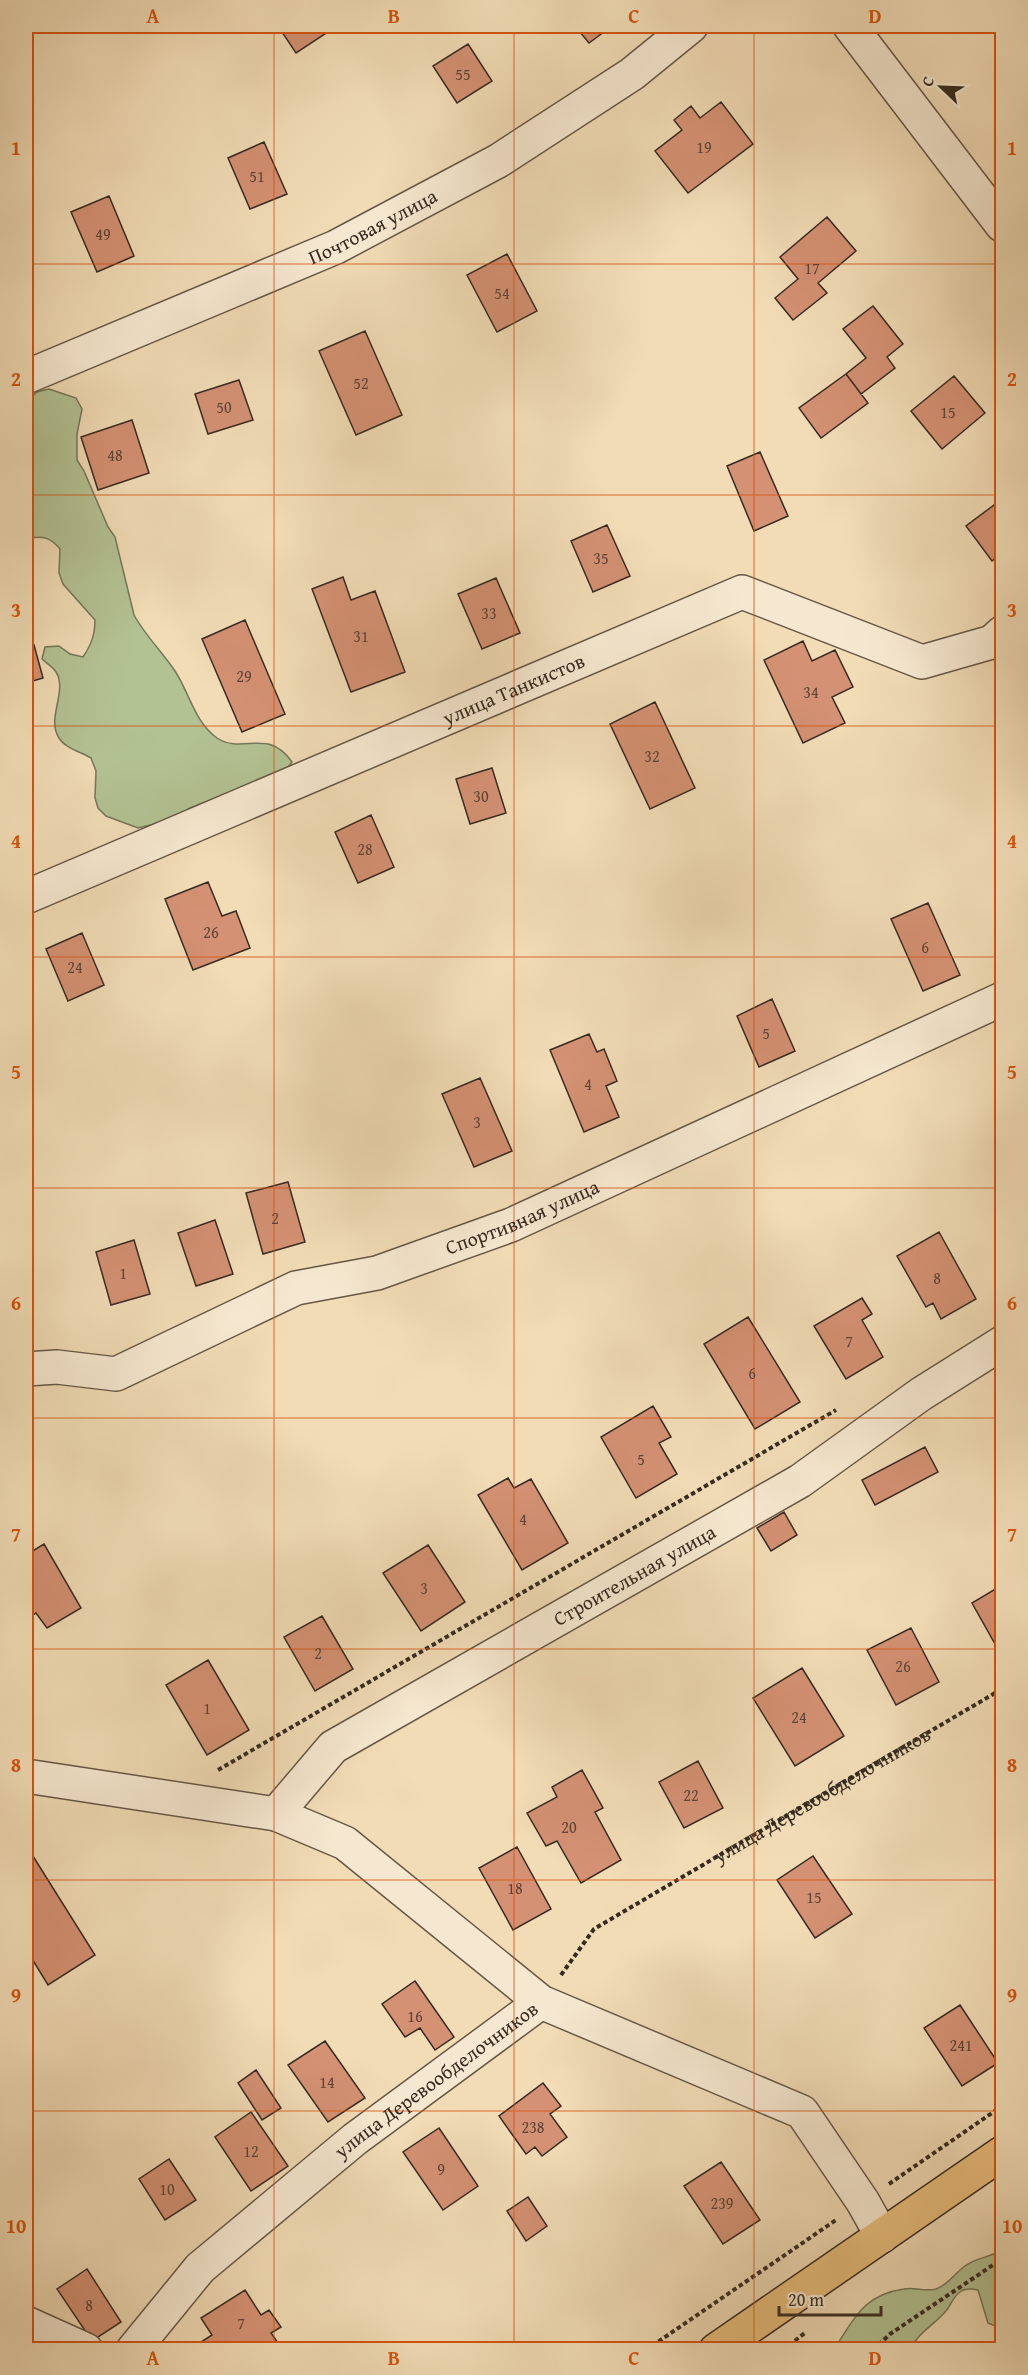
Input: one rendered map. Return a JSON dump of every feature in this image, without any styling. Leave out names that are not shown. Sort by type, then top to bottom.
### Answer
[{"type":"main road","points":[[716,2349],[1002,2152]]},
{"type":"street","name":"Почтовая улица","points":[[26,377],[336,247],[498,161],[632,74],[691,26]]},
{"type":"street","points":[[850,26],[1002,225]]},
{"type":"street","name":"улица Танкистов","points":[[26,897],[742,592],[922,662],[992,642],[1002,633]]},
{"type":"street","name":"Спортивная улица","points":[[26,1369],[57,1367],[116,1374],[296,1288],[377,1273],[511,1225],[1002,999]]},
{"type":"street","name":"Строительная улица","points":[[276,1814],[333,1746],[800,1480],[921,1394],[1002,1343]]},
{"type":"street","points":[[26,1776],[276,1814],[345,1843],[541,2002],[802,2112],[863,2202],[882,2236]]},
{"type":"street","name":"улица Деревообделочников","points":[[133,2349],[200,2268],[355,2139],[541,2002]]},
{"type":"street","points":[[26,2323],[86,2349]]},
{"type":"path","points":[[171,1798],[840,1408]]},
{"type":"path","name":"улица Деревообделочников","points":[[541,2002],[594,1929],[1002,1689]]},
{"type":"path","points":[[646,2349],[1002,2106]]},
{"type":"path","points":[[873,2349],[890,2334],[1002,2259]]},
{"type":"green space","points":[[49,389],[76,398],[82,409],[77,434],[77,460],[108,527],[115,537],[134,615],[138,622],[175,671],[198,716],[209,732],[217,738],[236,744],[274,746],[292,762],[285,771],[190,808],[171,820],[138,828],[106,816],[98,808],[95,798],[96,771],[91,758],[73,750],[59,738],[55,722],[60,688],[59,679],[55,670],[42,659],[45,647],[59,646],[70,654],[83,657],[92,640],[95,620],[63,584],[59,573],[60,549],[57,545],[39,537],[30,538],[26,544],[26,402],[37,392]]},
{"type":"green space","points":[[1002,2250],[1002,2329],[988,2323],[978,2290],[967,2289],[958,2294],[946,2311],[910,2349],[834,2349],[861,2310],[878,2297],[904,2289],[936,2289],[944,2285],[969,2263]]},
{"type":"building","points":[[278,26],[337,26],[296,53]]},
{"type":"building","points":[[575,26],[612,26],[589,43]]},
{"type":"building","points":[[468,44],[492,81],[457,103],[433,66]]},
{"type":"building","points":[[721,102],[753,144],[688,193],[655,151],[682,130],[674,120],[691,106],[700,118]]},
{"type":"building","points":[[264,142],[287,194],[250,209],[228,158]]},
{"type":"building","points":[[109,196],[134,256],[97,272],[71,212]]},
{"type":"building","points":[[827,217],[856,251],[818,283],[827,293],[793,320],[775,298],[798,279],[780,257]]},
{"type":"building","points":[[507,254],[537,311],[497,332],[467,275]]},
{"type":"building","points":[[873,306],[903,344],[887,357],[895,368],[861,394],[846,374],[866,358],[843,329]]},
{"type":"building","points":[[365,331],[402,415],[356,435],[319,351]]},
{"type":"building","points":[[846,374],[868,403],[821,438],[799,408]]},
{"type":"building","points":[[954,376],[985,413],[942,449],[911,411]]},
{"type":"building","points":[[239,380],[253,420],[208,434],[195,394]]},
{"type":"building","points":[[132,420],[149,473],[98,490],[81,437]]},
{"type":"building","points":[[760,452],[788,516],[754,531],[727,466]]},
{"type":"building","points":[[1002,499],[1002,553],[992,561],[966,526]]},
{"type":"building","points":[[607,525],[630,576],[593,592],[571,541]]},
{"type":"building","points":[[343,577],[351,600],[375,591],[405,672],[351,692],[312,589]]},
{"type":"building","points":[[496,578],[520,633],[482,649],[458,594]]},
{"type":"building","points":[[245,620],[285,714],[242,732],[202,639]]},
{"type":"building","points":[[803,641],[812,661],[835,650],[853,687],[832,697],[845,723],[803,743],[764,660]]},
{"type":"building","points":[[34,645],[43,678],[26,683],[26,648]]},
{"type":"building","points":[[655,702],[695,788],[650,809],[610,724]]},
{"type":"building","points":[[492,768],[506,813],[470,824],[456,779]]},
{"type":"building","points":[[371,815],[394,867],[358,883],[335,832]]},
{"type":"building","points":[[208,882],[222,916],[236,911],[250,948],[193,970],[165,899]]},
{"type":"building","points":[[928,903],[960,975],[923,991],[891,919]]},
{"type":"building","points":[[82,933],[104,985],[68,1001],[46,949]]},
{"type":"building","points":[[772,999],[795,1051],[759,1067],[737,1016]]},
{"type":"building","points":[[589,1034],[597,1052],[604,1049],[617,1081],[606,1086],[619,1117],[584,1132],[550,1050]]},
{"type":"building","points":[[480,1078],[512,1151],[474,1167],[442,1094]]},
{"type":"building","points":[[288,1182],[305,1242],[263,1254],[246,1193]]},
{"type":"building","points":[[1002,1206],[1002,1223],[995,1210]]},
{"type":"building","points":[[215,1220],[233,1274],[196,1286],[178,1233]]},
{"type":"building","points":[[939,1232],[976,1299],[941,1319],[933,1303],[926,1307],[897,1256]]},
{"type":"building","points":[[134,1240],[150,1294],[111,1305],[96,1252]]},
{"type":"building","points":[[862,1298],[872,1314],[862,1320],[883,1357],[846,1379],[814,1326]]},
{"type":"building","points":[[748,1317],[800,1402],[755,1429],[704,1344]]},
{"type":"building","points":[[653,1406],[671,1437],[659,1443],[677,1474],[636,1498],[601,1437]]},
{"type":"building","points":[[925,1447],[938,1472],[875,1505],[862,1480]]},
{"type":"building","points":[[508,1478],[514,1488],[531,1479],[568,1543],[522,1570],[478,1495]]},
{"type":"building","points":[[784,1512],[797,1535],[771,1551],[757,1528]]},
{"type":"building","points":[[44,1544],[81,1608],[47,1628],[36,1613],[26,1620],[26,1555]]},
{"type":"building","points":[[428,1545],[465,1602],[421,1631],[383,1573]]},
{"type":"building","points":[[1002,1585],[1002,1648],[999,1651],[972,1603]]},
{"type":"building","points":[[322,1616],[353,1669],[315,1691],[284,1637]]},
{"type":"building","points":[[911,1628],[939,1682],[896,1705],[867,1650]]},
{"type":"building","points":[[208,1660],[249,1730],[207,1755],[166,1685]]},
{"type":"building","points":[[802,1668],[844,1736],[795,1766],[753,1698]]},
{"type":"building","points":[[698,1761],[723,1808],[684,1828],[659,1782]]},
{"type":"building","points":[[582,1770],[603,1808],[595,1812],[621,1860],[581,1883],[557,1841],[546,1846],[527,1813],[557,1797],[552,1787]]},
{"type":"building","points":[[26,1845],[95,1955],[48,1985],[26,1949]]},
{"type":"building","points":[[517,1847],[551,1909],[513,1930],[479,1868]]},
{"type":"building","points":[[813,1856],[852,1914],[815,1938],[777,1880]]},
{"type":"building","points":[[415,1981],[454,2037],[435,2050],[420,2028],[405,2037],[382,2004]]},
{"type":"building","points":[[960,2005],[998,2063],[962,2086],[924,2028]]},
{"type":"building","points":[[325,2041],[365,2098],[328,2122],[288,2065]]},
{"type":"building","points":[[256,2070],[281,2108],[262,2120],[238,2083]]},
{"type":"building","points":[[543,2083],[561,2106],[550,2114],[567,2137],[542,2156],[535,2147],[526,2154],[499,2116]]},
{"type":"building","points":[[251,2112],[288,2166],[251,2191],[215,2137]]},
{"type":"building","points":[[439,2128],[478,2186],[443,2210],[403,2152]]},
{"type":"building","points":[[169,2159],[196,2200],[165,2220],[139,2179]]},
{"type":"building","points":[[721,2162],[760,2220],[723,2244],[684,2186]]},
{"type":"building","points":[[528,2197],[547,2226],[526,2241],[507,2211]]},
{"type":"building","points":[[87,2269],[121,2322],[92,2341],[57,2289]]},
{"type":"building","points":[[245,2290],[261,2315],[269,2310],[281,2327],[271,2333],[283,2350],[206,2350],[201,2342],[212,2335],[201,2318]]}]
